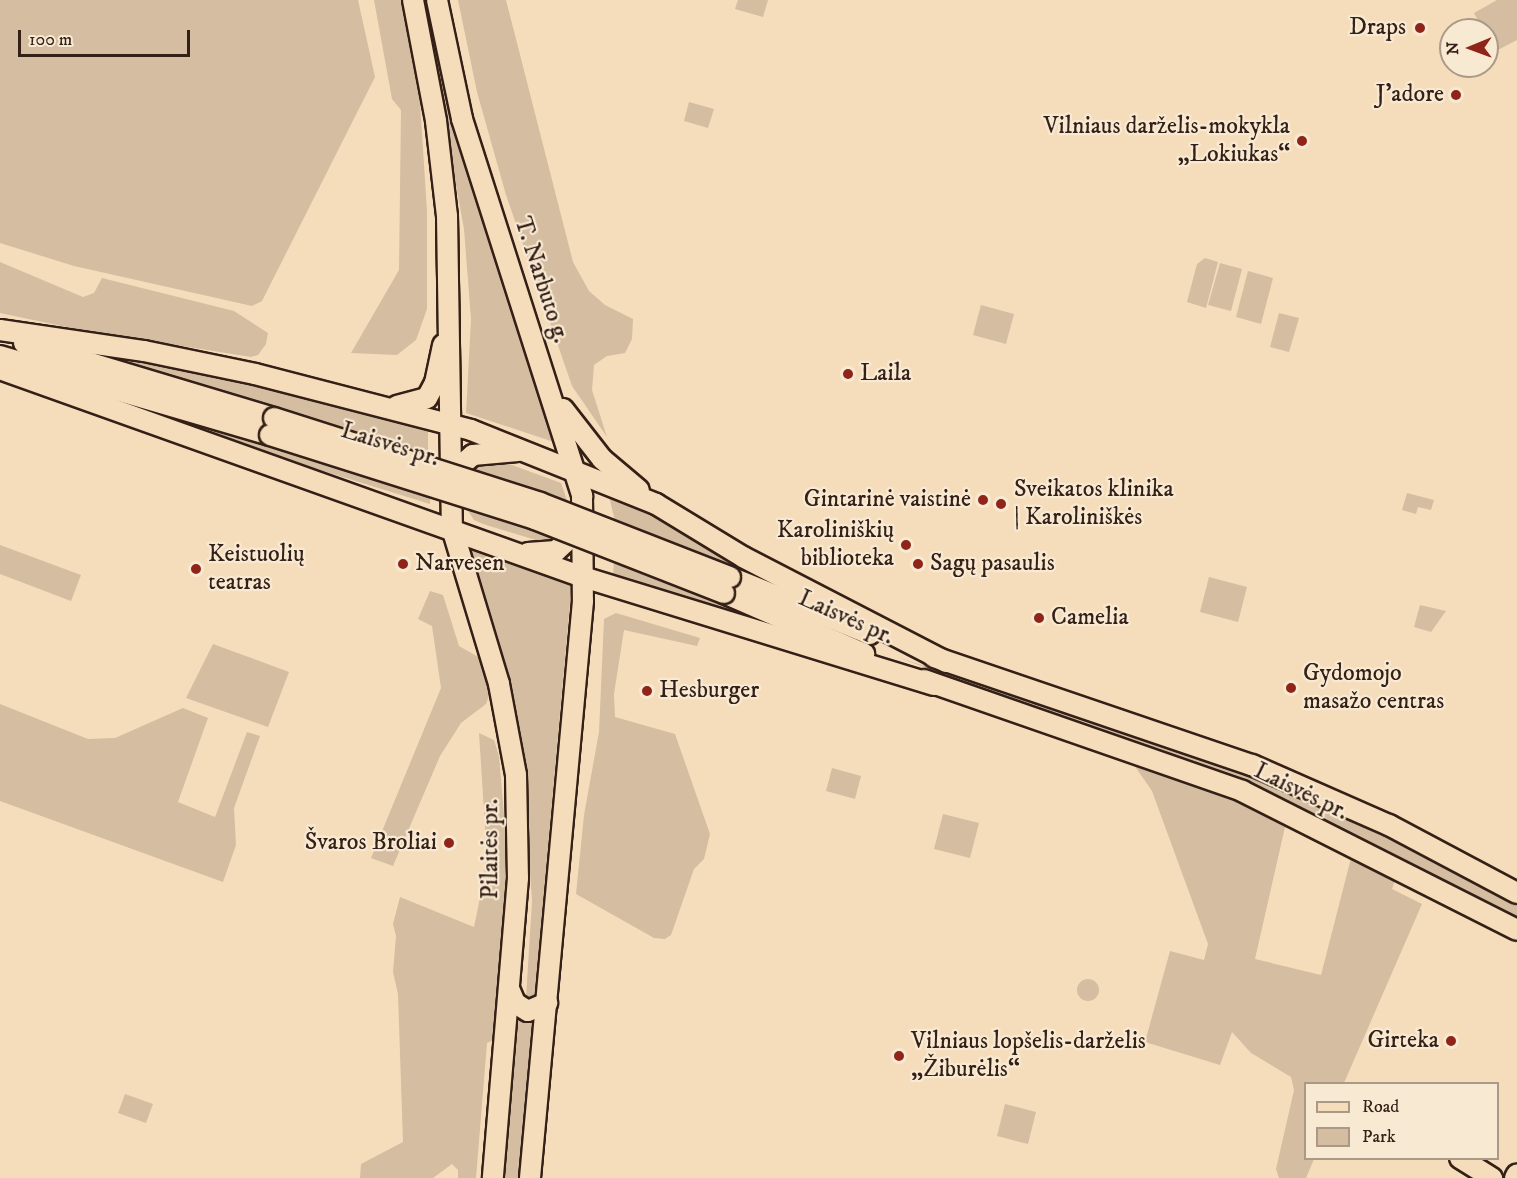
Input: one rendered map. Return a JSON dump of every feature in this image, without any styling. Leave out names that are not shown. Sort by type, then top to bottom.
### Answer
[{"type":"main road","points":[[413,0],[436,121],[447,216],[452,528]]},
{"type":"main road","name":"T. Narbuto g.","points":[[437,0],[462,118],[577,470],[584,525],[583,576]]},
{"type":"main road","points":[[390,406],[418,403],[430,393],[450,306]]},
{"type":"main road","name":"Laisvės pr.","points":[[0,330],[144,351],[390,406],[450,423],[577,470],[656,504],[753,563],[946,662]]},
{"type":"main road","name":"Laisvės pr.","points":[[0,335],[272,427],[946,662],[1252,765],[1389,825],[1508,888]]},
{"type":"main road","name":"Laisvės pr.","points":[[0,356],[272,427]]},
{"type":"main road","points":[[0,369],[583,576],[934,685]]},
{"type":"main road","points":[[550,386],[565,412],[602,459],[656,504]]},
{"type":"main road","points":[[450,498],[458,468],[473,455],[527,451]]},
{"type":"main road","points":[[519,553],[556,551],[584,525]]},
{"type":"main road","name":"Pilaitės pr.","points":[[452,528],[499,684],[516,775],[518,878],[493,1178]]},
{"type":"main road","points":[[530,1178],[583,576]]},
{"type":"main road","name":"Laisvės pr.","points":[[727,585],[934,685],[1205,777],[1485,912],[1517,930]]},
{"type":"main road","points":[[510,991],[515,1003],[528,1011],[547,1003]]},
{"type":"main road","points":[[1463,1160],[1492,1178]]},
{"type":"green space","points":[[0,0],[358,0],[375,77],[262,301],[252,306],[74,266],[0,243]]},
{"type":"green space","points":[[374,0],[401,0],[420,103],[427,211],[427,309],[416,340],[397,355],[351,353],[399,270],[401,110],[392,99]]},
{"type":"green space","points":[[422,0],[428,0],[560,444],[466,413],[471,319],[464,229]]},
{"type":"green space","points":[[458,0],[506,0],[573,262],[589,291],[605,305],[633,319],[632,339],[625,353],[607,356],[594,365],[592,390],[607,437],[572,386],[506,195],[477,92]]},
{"type":"green space","points":[[738,0],[768,0],[763,17],[735,9]]},
{"type":"green space","points":[[1497,0],[1517,0],[1517,40],[1499,49],[1499,18],[1477,18],[1474,13]]},
{"type":"green space","points":[[689,102],[714,109],[708,128],[684,121]]},
{"type":"green space","points":[[1205,258],[1218,262],[1206,308],[1187,302],[1197,264]]},
{"type":"green space","points":[[0,262],[83,297],[94,293],[102,278],[234,311],[268,333],[266,344],[258,355],[251,357],[76,329],[0,313]]},
{"type":"green space","points":[[1220,263],[1242,269],[1231,311],[1208,305]]},
{"type":"green space","points":[[1248,271],[1273,278],[1261,324],[1236,317]]},
{"type":"green space","points":[[981,305],[1014,314],[1006,344],[973,335]]},
{"type":"green space","points":[[1279,313],[1299,318],[1289,352],[1270,347]]},
{"type":"green space","points":[[78,352],[201,373],[428,425],[428,455]]},
{"type":"green space","points":[[152,410],[430,493],[430,504],[317,469]]},
{"type":"green space","points":[[496,459],[561,483],[568,503],[470,468]]},
{"type":"green space","points":[[608,492],[611,492],[787,590],[615,521]]},
{"type":"green space","points":[[1407,493],[1434,500],[1431,510],[1418,507],[1416,514],[1402,510]]},
{"type":"green space","points":[[464,505],[558,537],[539,541],[483,524],[474,520]]},
{"type":"green space","points":[[464,544],[572,581],[534,1002],[528,1002],[526,998],[532,901],[521,741],[508,680]]},
{"type":"green space","points":[[0,545],[81,575],[71,601],[0,574]]},
{"type":"green space","points":[[614,558],[833,647],[613,578]]},
{"type":"green space","points":[[1209,577],[1247,587],[1238,622],[1200,612]]},
{"type":"green space","points":[[430,591],[443,595],[459,646],[480,658],[491,690],[486,704],[461,723],[440,756],[393,866],[371,858],[441,688],[432,626],[418,619]]},
{"type":"green space","points":[[1420,605],[1446,611],[1431,632],[1414,627]]},
{"type":"green space","points":[[616,613],[700,638],[697,646],[624,630],[614,694],[615,717],[675,734],[710,834],[704,859],[694,869],[671,935],[665,939],[654,938],[576,894],[584,815],[599,732],[604,619]]},
{"type":"green space","points":[[213,644],[289,672],[268,727],[186,698]]},
{"type":"green space","points":[[897,657],[1149,738],[1299,796],[1517,901],[1517,922],[1276,796]]},
{"type":"green space","points":[[0,704],[88,739],[115,738],[183,708],[208,718],[178,802],[215,817],[247,732],[260,736],[234,808],[236,845],[223,882],[0,801]]},
{"type":"green space","points":[[479,733],[494,740],[499,756],[505,828],[506,958],[499,1038],[487,1043],[476,1178],[458,1178],[458,1170],[452,1164],[433,1178],[360,1178],[361,1164],[403,1142],[398,994],[393,972],[396,936],[393,924],[400,897],[474,927],[484,878],[486,843]]},
{"type":"green space","points":[[1134,765],[1240,802],[1285,827],[1255,959],[1321,975],[1351,858],[1395,880],[1392,889],[1422,904],[1344,1082],[1304,1082],[1304,1160],[1314,1160],[1306,1178],[1279,1178],[1276,1169],[1294,1090],[1291,1077],[1251,1053],[1232,1032],[1220,1065],[1145,1042],[1170,951],[1204,960],[1208,944],[1152,791]]},
{"type":"green space","points":[[832,768],[861,776],[855,799],[826,791]]},
{"type":"green space","points":[[943,814],[979,823],[970,858],[934,849]]},
{"type":"green space","points":[[1088,979],[1096,982],[1099,990],[1096,998],[1088,1001],[1080,998],[1077,990],[1080,982]]},
{"type":"green space","points":[[519,1014],[533,1017],[520,1178],[505,1178]]},
{"type":"green space","points":[[125,1094],[153,1104],[146,1123],[118,1113]]},
{"type":"green space","points":[[1005,1104],[1036,1112],[1028,1144],[997,1136]]},
{"type":"place","name":"Draps","points":[[1420,28]]},
{"type":"place","name":"J'adore","points":[[1456,95]]},
{"type":"place","name":"Vilniaus darželis-mokykla „Lokiukas“","points":[[1302,141]]},
{"type":"place","name":"Laila","points":[[848,374]]},
{"type":"place","name":"Gintarinė vaistinė","points":[[983,500]]},
{"type":"place","name":"Sveikatos klinika | Karoliniškės","points":[[1001,504]]},
{"type":"place","name":"Karoliniškių biblioteka","points":[[906,545]]},
{"type":"place","name":"Narvesen","points":[[403,564]]},
{"type":"place","name":"Sagų pasaulis","points":[[918,564]]},
{"type":"place","name":"Keistuolių teatras","points":[[196,569]]},
{"type":"place","name":"Camelia","points":[[1039,618]]},
{"type":"place","name":"Gydomojo masažo centras","points":[[1291,688]]},
{"type":"place","name":"Hesburger","points":[[647,691]]},
{"type":"place","name":"Švaros Broliai","points":[[449,843]]},
{"type":"place","name":"Girteka","points":[[1451,1041]]},
{"type":"place","name":"Vilniaus lopšelis-darželis „Žiburėlis“","points":[[899,1056]]}]
